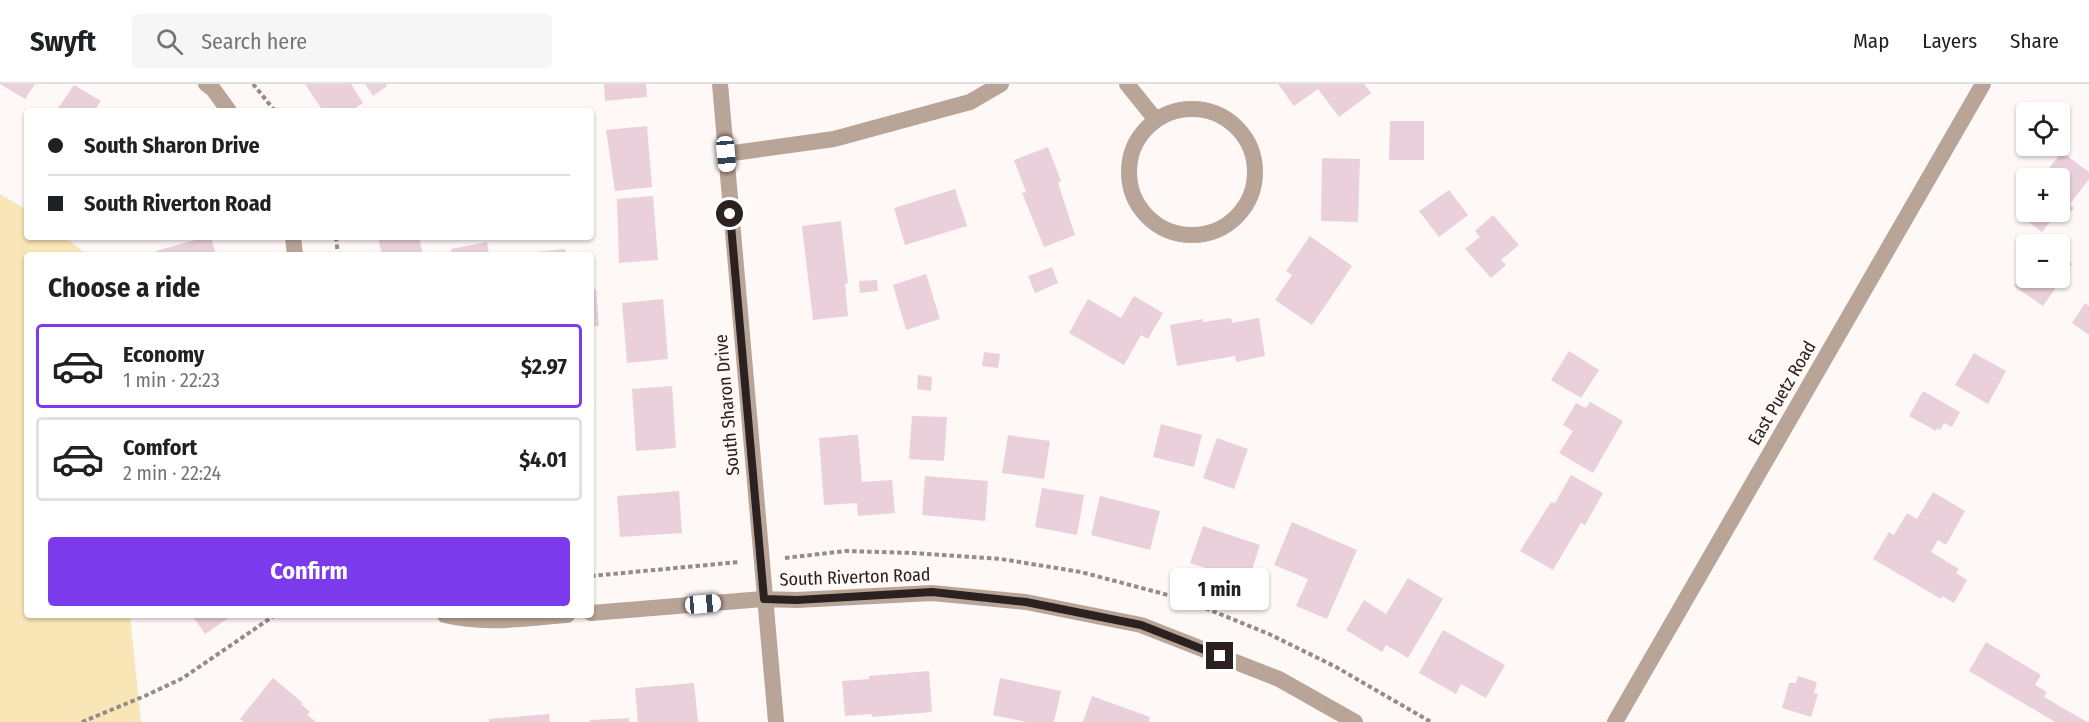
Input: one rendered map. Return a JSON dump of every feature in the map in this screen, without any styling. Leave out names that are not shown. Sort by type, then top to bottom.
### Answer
[{"type":"street","points":[[206,84],[213,89],[227,108]]},
{"type":"street","name":"South Sharon Drive","points":[[720,84],[776,722]]},
{"type":"street","points":[[726,154],[834,139],[970,102],[1001,84]]},
{"type":"street","points":[[1127,84],[1156,120]]},
{"type":"street","name":"East Puetz Road","points":[[1615,722],[1983,84]]},
{"type":"street","points":[[1196,109],[1217,113],[1235,125],[1248,142],[1255,162],[1255,183],[1248,203],[1234,220],[1216,230],[1196,235],[1176,233],[1157,225],[1142,211],[1133,193],[1129,173],[1132,153],[1141,135],[1156,120],[1175,111],[1196,109]]},
{"type":"street","name":"South Riverton Road","points":[[594,613],[764,599],[797,600],[932,592],[1026,602],[1141,625],[1279,679],[1355,722]]},
{"type":"street","points":[[457,618],[493,621],[530,618]]},
{"type":"path","points":[[253,84],[272,108]]},
{"type":"path","points":[[82,722],[147,696],[183,678],[271,618]]},
{"type":"shaded area","points":[[0,194],[24,208],[24,240],[69,240],[83,252],[24,252],[24,618],[130,618],[141,722],[0,722]]},
{"type":"building","points":[[0,84],[35,84],[25,99]]},
{"type":"building","points":[[305,84],[351,84],[363,103],[356,108],[321,108]]},
{"type":"building","points":[[365,84],[386,84],[387,86],[373,96]]},
{"type":"building","points":[[604,84],[646,84],[647,97],[605,101]]},
{"type":"building","points":[[1278,84],[1364,84],[1371,93],[1339,117],[1318,89],[1294,106]]},
{"type":"building","points":[[74,85],[101,101],[96,108],[58,108]]},
{"type":"building","points":[[1390,121],[1424,121],[1424,160],[1389,160]]},
{"type":"building","points":[[647,126],[652,187],[615,191],[606,130]]},
{"type":"building","points":[[1048,147],[1061,181],[1058,183],[1075,235],[1044,247],[1022,193],[1026,192],[1014,160]]},
{"type":"building","points":[[2059,156],[2067,156],[2089,172],[2089,179],[2070,204],[2070,168],[2049,168]]},
{"type":"building","points":[[1322,158],[1360,159],[1358,222],[1321,221]]},
{"type":"building","points":[[955,189],[967,226],[905,245],[894,208]]},
{"type":"building","points":[[1449,190],[1468,215],[1439,237],[1419,211]]},
{"type":"building","points":[[653,196],[658,260],[619,263],[617,199]]},
{"type":"building","points":[[1493,215],[1519,245],[1501,260],[1506,265],[1491,278],[1465,249],[1480,237],[1475,231]]},
{"type":"building","points":[[841,221],[848,283],[845,284],[848,316],[813,320],[802,226]]},
{"type":"building","points":[[2029,222],[2050,222],[2042,232]]},
{"type":"building","points":[[1310,236],[1352,266],[1312,325],[1275,300],[1292,275],[1286,271]]},
{"type":"building","points":[[195,240],[212,240],[215,252],[156,252]]},
{"type":"building","points":[[379,240],[420,240],[422,252],[381,252]]},
{"type":"building","points":[[487,242],[489,252],[452,252],[451,249]]},
{"type":"building","points":[[565,249],[566,252],[535,252]]},
{"type":"building","points":[[1052,267],[1058,283],[1035,293],[1028,276]]},
{"type":"building","points":[[926,274],[940,319],[906,330],[893,285]]},
{"type":"building","points":[[877,280],[878,291],[860,293],[859,281]]},
{"type":"building","points":[[2017,288],[2055,288],[2043,306]]},
{"type":"building","points":[[594,289],[596,289],[599,326],[594,327]]},
{"type":"building","points":[[1134,296],[1163,313],[1148,339],[1141,335],[1124,365],[1069,333],[1088,299],[1121,318]]},
{"type":"building","points":[[663,299],[668,359],[627,363],[622,303]]},
{"type":"building","points":[[2085,303],[2089,306],[2089,335],[2072,323]]},
{"type":"building","points":[[1231,318],[1232,323],[1259,318],[1265,356],[1236,362],[1235,356],[1177,366],[1170,325],[1203,319],[1203,322]]},
{"type":"building","points":[[1569,351],[1599,370],[1581,398],[1551,380]]},
{"type":"building","points":[[984,352],[1000,354],[998,368],[982,366]]},
{"type":"building","points":[[1974,353],[2006,371],[1988,404],[1955,385]]},
{"type":"building","points":[[918,375],[932,377],[931,391],[917,389]]},
{"type":"building","points":[[672,386],[676,448],[636,451],[632,389]]},
{"type":"building","points":[[1923,391],[1960,412],[1952,427],[1944,423],[1940,430],[1937,428],[1936,431],[1909,416]]},
{"type":"building","points":[[1590,402],[1623,421],[1593,473],[1559,453],[1573,431],[1563,425],[1576,403],[1586,408]]},
{"type":"building","points":[[912,416],[947,417],[944,461],[909,459]]},
{"type":"building","points":[[1161,424],[1202,435],[1194,467],[1153,457]]},
{"type":"building","points":[[858,435],[862,482],[892,480],[895,513],[858,516],[857,503],[824,505],[819,438]]},
{"type":"building","points":[[1008,435],[1050,441],[1044,479],[1002,473]]},
{"type":"building","points":[[1217,438],[1248,449],[1234,489],[1203,478]]},
{"type":"building","points":[[1571,475],[1603,493],[1585,525],[1581,523],[1553,570],[1520,551],[1551,502],[1555,503]]},
{"type":"building","points":[[925,476],[988,481],[985,521],[922,515]]},
{"type":"building","points":[[1042,488],[1084,495],[1077,535],[1035,527]]},
{"type":"building","points":[[679,491],[682,533],[620,537],[617,496]]},
{"type":"building","points":[[1933,492],[1965,511],[1946,545],[1938,540],[1931,552],[1959,569],[1956,573],[1967,580],[1954,603],[1942,596],[1941,599],[1873,559],[1889,532],[1894,535],[1907,513],[1917,519]]},
{"type":"building","points":[[1100,496],[1160,511],[1150,550],[1091,535]]},
{"type":"building","points":[[1292,522],[1357,550],[1327,619],[1296,606],[1308,579],[1274,565]]},
{"type":"building","points":[[1203,526],[1260,545],[1248,582],[1190,563]]},
{"type":"building","points":[[1408,578],[1443,599],[1408,658],[1386,645],[1382,652],[1346,630],[1364,600],[1386,614]]},
{"type":"building","points":[[194,618],[229,618],[205,634]]},
{"type":"building","points":[[1443,630],[1505,665],[1486,698],[1461,684],[1456,694],[1419,673]]},
{"type":"building","points":[[1986,642],[2041,675],[2035,685],[2047,692],[2044,697],[2087,722],[2055,722],[1969,671]]},
{"type":"building","points":[[929,671],[932,712],[872,717],[872,714],[845,716],[842,681],[869,679],[869,676]]},
{"type":"building","points":[[1798,676],[1817,682],[1814,693],[1818,694],[1811,717],[1782,708],[1789,683],[1796,683]]},
{"type":"building","points":[[273,678],[303,703],[301,704],[310,712],[307,715],[316,722],[244,722],[240,719]]},
{"type":"building","points":[[1000,678],[1061,691],[1054,722],[1027,722],[993,715]]},
{"type":"building","points":[[694,683],[698,722],[638,722],[635,688]]},
{"type":"building","points":[[1092,696],[1150,717],[1149,722],[1083,722]]},
{"type":"building","points":[[549,714],[550,722],[489,722],[489,719]]},
{"type":"building","points":[[629,718],[629,722],[590,722],[590,720]]},
{"type":"route","points":[[730,214],[764,599],[797,600],[932,592],[1026,602],[1141,625],[1220,656]]}]
